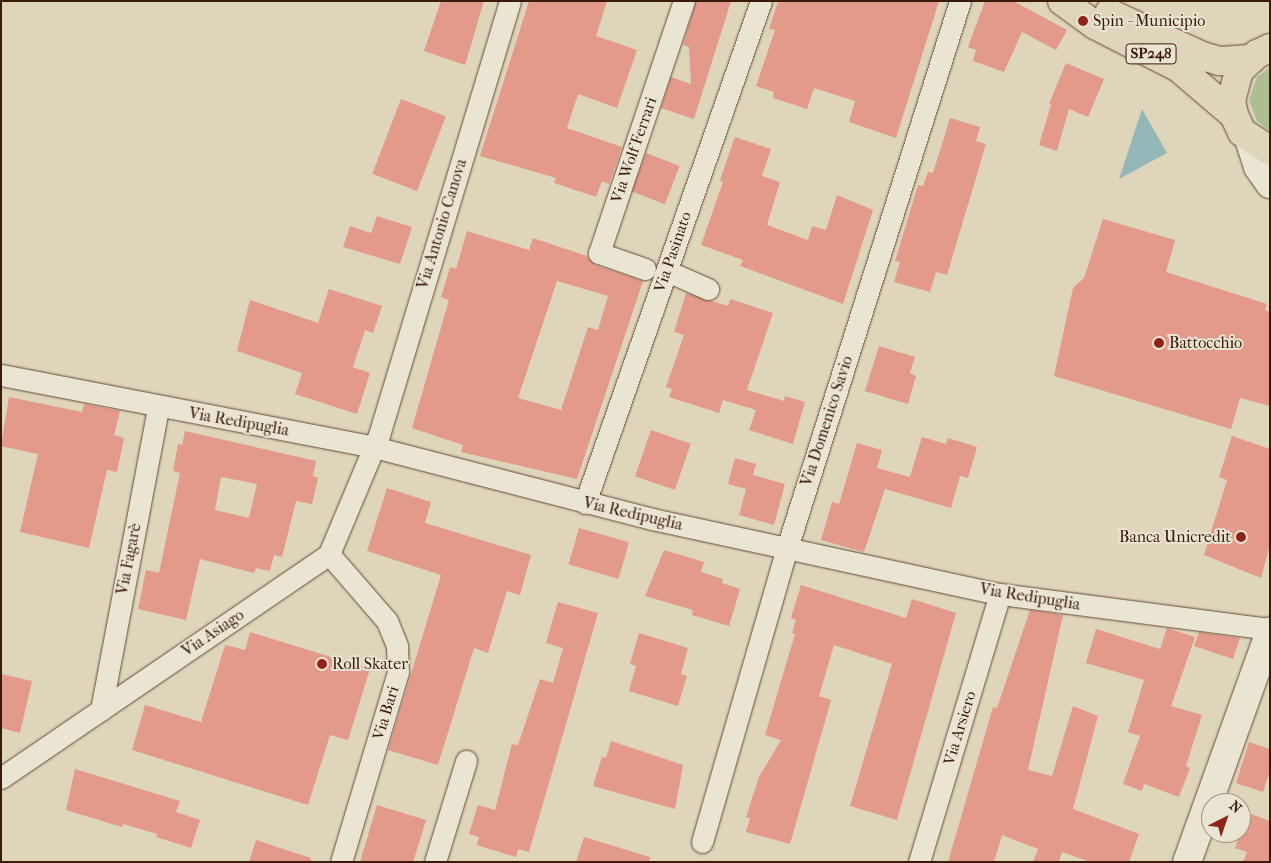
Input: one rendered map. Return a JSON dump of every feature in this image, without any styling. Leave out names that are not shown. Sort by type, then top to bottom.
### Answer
[{"type":"main road","name":"SP248","points":[[1062,1],[1095,25],[1179,68],[1234,115],[1259,145]]},
{"type":"main road","name":"SP248","points":[[1083,1],[1202,56],[1220,61],[1264,50]]},
{"type":"main road","name":"SP248","points":[[1234,115],[1233,85],[1264,50]]},
{"type":"main road","points":[[1259,145],[1258,167],[1270,184]]},
{"type":"main road","points":[[1187,862],[1270,631]]},
{"type":"street","name":"Via Antonio Canova","points":[[374,447],[510,1]]},
{"type":"street","name":"Via Wolf Ferrari","points":[[645,269],[599,253],[684,1]]},
{"type":"street","name":"Via Pasinato","points":[[585,503],[761,1]]},
{"type":"street","name":"Via Domenico Savio","points":[[702,842],[787,548],[960,1]]},
{"type":"street","points":[[666,271],[708,289]]},
{"type":"street","name":"Via Redipuglia","points":[[1,375],[158,407],[374,447],[585,503],[1000,594],[1270,631]]},
{"type":"street","name":"Via Fagarè","points":[[101,710],[158,407]]},
{"type":"street","points":[[329,554],[374,447]]},
{"type":"street","name":"Via Asiago","points":[[1,778],[329,554]]},
{"type":"street","name":"Via Bari","points":[[329,554],[387,621],[397,646],[398,672],[342,862]]},
{"type":"street","name":"Via Arsiero","points":[[919,862],[1000,594]]},
{"type":"street","points":[[435,862],[466,761]]},
{"type":"green space","points":[[1270,67],[1270,131],[1257,121],[1249,100],[1257,77]]},
{"type":"water","points":[[1142,109],[1167,153],[1119,179]]},
{"type":"building","points":[[441,1],[484,1],[465,65],[424,51]]},
{"type":"building","points":[[529,1],[607,1],[596,36],[637,50],[617,108],[578,94],[567,128],[622,147],[609,184],[602,181],[596,197],[554,183],[556,178],[480,156]]},
{"type":"building","points":[[696,1],[731,1],[694,119],[661,108],[671,77],[691,84],[689,47],[683,45]]},
{"type":"building","points":[[778,1],[939,1],[896,138],[849,122],[855,101],[814,88],[807,109],[773,98],[774,92],[756,86],[775,30],[769,29]]},
{"type":"building","points":[[985,1],[1013,1],[1067,30],[1056,50],[1022,32],[1004,72],[973,61],[976,50],[968,47]]},
{"type":"building","points":[[1066,63],[1104,79],[1088,117],[1069,109],[1057,151],[1039,145],[1051,105],[1049,104]]},
{"type":"building","points":[[401,99],[446,116],[417,191],[372,174]]},
{"type":"building","points":[[950,118],[980,127],[976,141],[986,144],[947,275],[936,272],[930,292],[894,282],[900,262],[895,261],[918,185],[923,186],[928,172],[933,173]]},
{"type":"building","points":[[735,137],[771,149],[762,176],[780,182],[767,225],[808,240],[812,226],[826,230],[837,195],[873,210],[843,304],[740,266],[743,260],[701,245],[723,182],[720,180]]},
{"type":"building","points":[[646,153],[680,166],[665,204],[631,191]]},
{"type":"building","points":[[377,216],[412,227],[400,264],[343,247],[350,226],[371,233]]},
{"type":"building","name":"Battocchio","points":[[1103,219],[1175,240],[1166,272],[1267,304],[1265,310],[1270,312],[1270,406],[1240,398],[1231,429],[1054,376],[1073,288],[1084,278]]},
{"type":"building","points":[[467,231],[529,250],[533,238],[587,256],[595,265],[643,281],[577,479],[461,452],[463,445],[412,428],[449,300],[441,297],[450,267],[456,269]],"holes":[[[557,281],[608,296],[598,330],[588,327],[561,410],[518,398]]]},
{"type":"building","points":[[329,289],[382,306],[373,333],[365,330],[353,367],[370,373],[357,414],[295,394],[302,373],[237,351],[250,300],[318,323]]},
{"type":"building","points":[[686,293],[728,306],[730,299],[773,313],[747,390],[784,401],[785,396],[805,402],[793,444],[749,430],[756,410],[723,400],[719,413],[669,397],[672,389],[666,387],[684,335],[674,332]]},
{"type":"building","points":[[879,346],[915,357],[910,373],[916,376],[908,404],[865,391]]},
{"type":"building","points":[[9,397],[82,412],[84,404],[120,411],[114,435],[124,438],[117,472],[107,470],[89,548],[20,532],[38,454],[1,446]]},
{"type":"building","points":[[651,430],[691,444],[675,490],[635,476]]},
{"type":"building","points":[[185,431],[316,461],[313,476],[318,478],[312,504],[296,501],[282,557],[274,555],[270,571],[256,568],[254,573],[200,559],[186,620],[138,609],[146,570],[159,573],[180,473],[173,471],[178,444],[182,445]],"holes":[[[221,477],[257,484],[249,518],[215,510]]]},
{"type":"building","points":[[1232,436],[1270,449],[1270,545],[1261,578],[1204,555],[1227,480],[1219,477]]},
{"type":"building","points":[[922,437],[946,444],[948,438],[977,447],[968,478],[960,476],[951,508],[885,489],[864,552],[821,540],[832,502],[839,504],[857,443],[882,450],[877,468],[910,477]]},
{"type":"building","points":[[735,458],[756,464],[753,475],[785,484],[774,525],[739,515],[746,489],[728,484]]},
{"type":"building","points":[[387,488],[431,502],[425,523],[531,555],[520,595],[507,591],[488,653],[474,648],[438,765],[388,750],[441,575],[367,551]]},
{"type":"building","points":[[579,528],[629,542],[619,579],[569,565]]},
{"type":"building","points":[[664,550],[704,562],[701,572],[723,579],[722,583],[740,589],[729,626],[692,615],[693,610],[645,596]]},
{"type":"building","points":[[801,585],[906,618],[912,599],[956,613],[897,820],[850,806],[892,664],[834,645],[819,696],[831,700],[790,844],[746,832],[750,818],[746,817],[759,777],[781,740],[765,735],[795,634],[792,633],[796,620],[791,618]]},
{"type":"building","points":[[558,602],[598,613],[529,852],[518,849],[516,857],[477,845],[479,837],[469,834],[478,805],[495,810],[512,744],[518,745],[540,679],[553,683],[563,648],[546,643]]},
{"type":"building","points":[[1030,610],[1063,615],[1028,770],[1052,776],[1073,706],[1098,716],[1073,809],[1139,834],[1129,862],[1090,862],[1062,852],[1059,862],[1033,862],[1038,849],[1002,835],[994,862],[948,862],[993,707],[997,708]]},
{"type":"building","points":[[1167,628],[1195,637],[1171,706],[1202,715],[1186,766],[1190,768],[1179,797],[1144,784],[1142,791],[1123,784],[1140,736],[1128,732],[1144,680],[1086,663],[1096,629],[1160,649]]},
{"type":"building","points":[[250,632],[370,669],[348,740],[330,735],[308,805],[132,750],[145,705],[201,722],[225,645],[245,650]]},
{"type":"building","points":[[1199,632],[1240,638],[1233,659],[1194,646]]},
{"type":"building","points":[[639,633],[688,648],[681,674],[687,676],[678,706],[629,691],[636,666],[630,664]]},
{"type":"building","points":[[1,674],[32,681],[20,733],[1,728]]},
{"type":"building","points":[[611,741],[683,765],[675,809],[593,786],[602,757],[606,758]]},
{"type":"building","points":[[1249,742],[1270,749],[1270,771],[1263,792],[1236,783]]},
{"type":"building","points":[[75,769],[180,801],[176,812],[200,820],[191,848],[156,837],[157,834],[123,824],[122,827],[66,810]]},
{"type":"building","points":[[377,805],[426,820],[413,862],[360,862]]},
{"type":"building","points":[[1251,814],[1270,821],[1270,862],[1243,862],[1247,852],[1235,848],[1237,843],[1251,843]]},
{"type":"building","points":[[584,837],[650,857],[649,862],[576,862]]},
{"type":"building","points":[[256,840],[311,858],[311,862],[249,862]]},
{"type":"place","name":"Spin - Municipio","points":[[1083,21]]},
{"type":"place","name":"Battocchio","points":[[1159,343]]},
{"type":"place","name":"Banca Unicredit","points":[[1241,537]]},
{"type":"place","name":"Roll Skater","points":[[322,664]]}]
